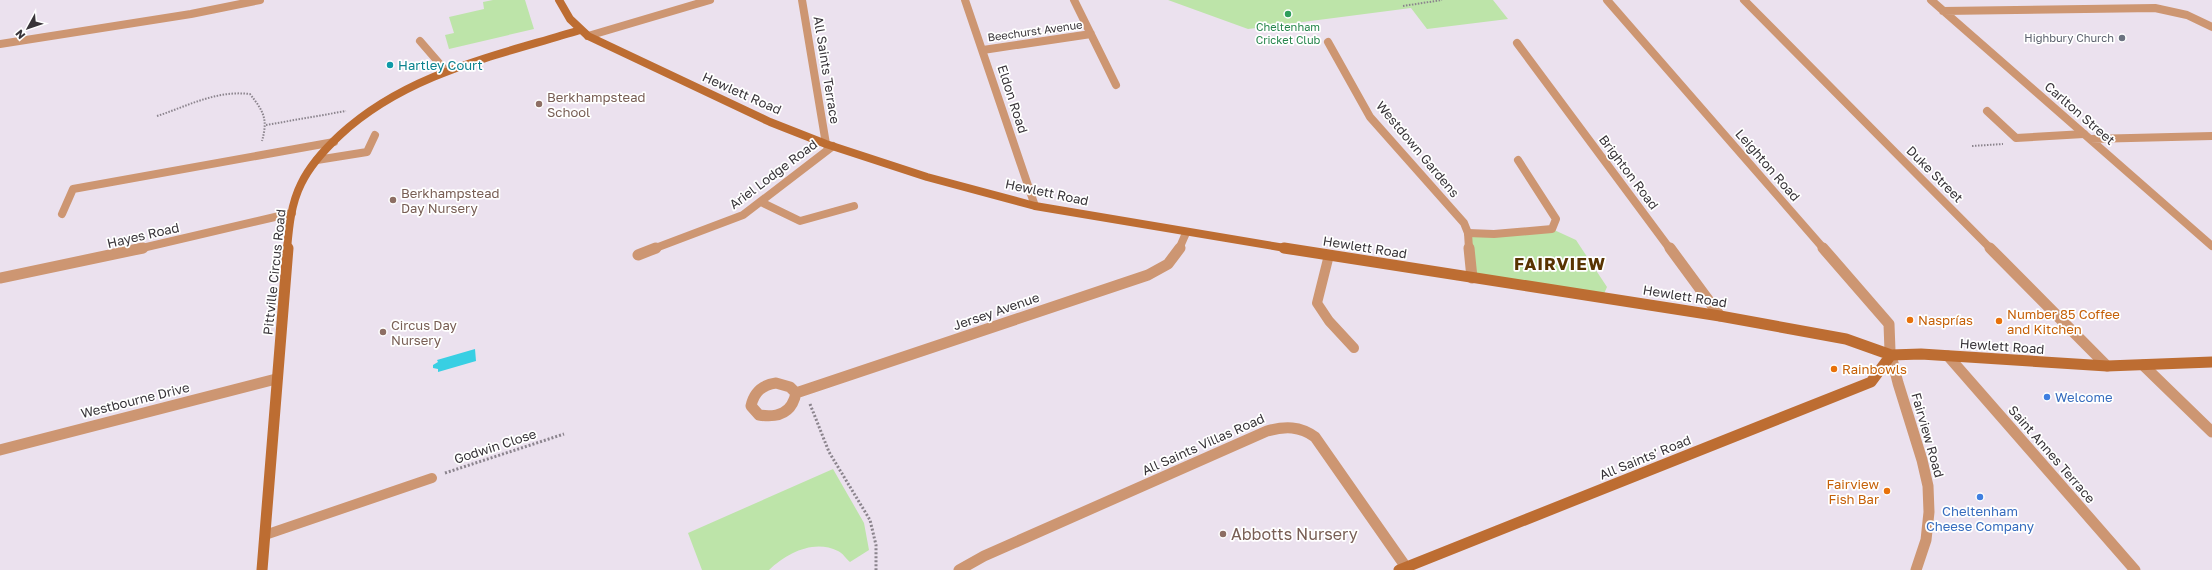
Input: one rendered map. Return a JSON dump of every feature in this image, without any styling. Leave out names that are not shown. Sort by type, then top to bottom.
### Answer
[{"type":"street","points":[[0,44],[191,14],[260,0]]},
{"type":"street","name":"Hewlett Road","points":[[559,0],[570,19],[588,36],[691,86],[829,145],[927,177],[1035,206],[1186,233],[1720,316],[1846,339],[1891,355],[1948,356],[2108,366],[2212,362]]},
{"type":"street","points":[[588,36],[710,0]]},
{"type":"street","name":"All Saints Terrace","points":[[802,0],[829,145]]},
{"type":"street","name":"Eldon Road","points":[[965,0],[1035,206]]},
{"type":"street","name":"Beechurst Avenue","points":[[1074,0],[1116,85]]},
{"type":"street","name":"Leighton Road","points":[[1607,0],[1889,324],[1891,355]]},
{"type":"street","name":"Duke Street","points":[[1744,0],[2108,366]]},
{"type":"street","name":"Carlton Street","points":[[1931,0],[2212,246]]},
{"type":"street","points":[[1944,11],[2155,8],[2187,15],[2212,26]]},
{"type":"street","name":"Pittville Circus Road","points":[[262,570],[276,378],[292,213],[301,184],[317,160],[334,142],[379,105],[411,86],[446,71],[491,55],[580,30]]},
{"type":"street","name":"Beechurst Avenue","points":[[983,50],[1091,34]]},
{"type":"street","name":"Westdown Gardens","points":[[1328,42],[1370,117],[1464,223],[1468,233],[1472,278]]},
{"type":"street","name":"Brighton Road","points":[[1517,43],[1720,316]]},
{"type":"street","points":[[2087,136],[2212,136]]},
{"type":"street","name":"Ariel Lodge Road","points":[[638,255],[733,220],[762,202],[829,145]]},
{"type":"street","points":[[762,202],[800,221],[854,206]]},
{"type":"street","name":"Hayes Road","points":[[0,278],[89,261],[292,213]]},
{"type":"street","name":"Jersey Avenue","points":[[800,391],[1159,271],[1178,254],[1186,233]]},
{"type":"street","name":"All Saints' Road","points":[[1404,569],[1871,382],[1891,355]]},
{"type":"street","name":"Fairview Road","points":[[1891,355],[1922,453],[1929,494],[1927,536],[1916,570]]},
{"type":"street","name":"Saint Annes Terrace","points":[[1948,356],[2135,570]]},
{"type":"street","points":[[2143,365],[2212,432]]},
{"type":"street","name":"Westbourne Drive","points":[[0,450],[276,378]]},
{"type":"street","name":"All Saints Villas Road","points":[[959,570],[984,556],[1260,434],[1274,428],[1290,426],[1308,432],[1315,437],[1404,569]]},
{"type":"lane","points":[[420,41],[446,71]]},
{"type":"lane","points":[[1987,111],[2016,138],[2087,136]]},
{"type":"lane","points":[[317,160],[367,152],[375,134]]},
{"type":"lane","points":[[62,214],[73,189],[334,142]]},
{"type":"lane","points":[[1468,233],[1494,234],[1552,229],[1556,220],[1518,160]]},
{"type":"lane","points":[[1329,255],[1317,303],[1329,322],[1354,348]]},
{"type":"lane","points":[[264,535],[432,478]]},
{"type":"path","points":[[1403,6],[1442,0]]},
{"type":"path","points":[[157,116],[177,111],[202,100],[244,93],[254,98],[266,124],[258,155]]},
{"type":"path","points":[[266,124],[349,110]]},
{"type":"path","points":[[800,391],[829,452],[870,520],[876,545],[876,570]]},
{"type":"path","name":"Godwin Close","points":[[432,478],[564,434]]},
{"type":"green space","points":[[493,0],[525,0],[534,29],[449,49],[445,35],[454,33],[449,17],[484,9],[483,2]]},
{"type":"green space","name":"Cheltenham Cricket Club","points":[[1168,0],[1493,0],[1508,19],[1427,29],[1411,8],[1248,29]]},
{"type":"green space","points":[[1552,229],[1576,240],[1607,287],[1602,298],[1472,278],[1468,233]]},
{"type":"green space","points":[[833,469],[864,523],[869,550],[850,562],[838,551],[829,548],[810,547],[792,553],[769,570],[702,570],[688,533]]},
{"type":"water","points":[[475,349],[476,361],[438,372],[438,369],[433,368],[433,365],[438,362],[437,360]]},
{"type":"place","name":"Cheltenham Cricket Club","points":[[1288,14]]},
{"type":"place","name":"Highbury Church","points":[[2122,38]]},
{"type":"place","name":"Hartley Court","points":[[390,65]]},
{"type":"place","name":"Berkhampstead School","points":[[539,104]]},
{"type":"place","name":"Berkhampstead Day Nursery","points":[[393,200]]},
{"type":"place","name":"Nasprías","points":[[1910,320]]},
{"type":"place","name":"Number 85 Coffee and Kitchen","points":[[1999,321]]},
{"type":"place","name":"Circus Day Nursery","points":[[383,332]]},
{"type":"place","name":"Rainbowls","points":[[1834,369]]},
{"type":"place","name":"Welcome","points":[[2047,397]]},
{"type":"place","name":"Fairview Fish Bar","points":[[1887,491]]},
{"type":"place","name":"Cheltenham Cheese Company","points":[[1980,497]]},
{"type":"place","name":"Abbotts Nursery","points":[[1223,534]]},
{"type":"district","name":"FAIRVIEW","points":[[1560,264]]}]
